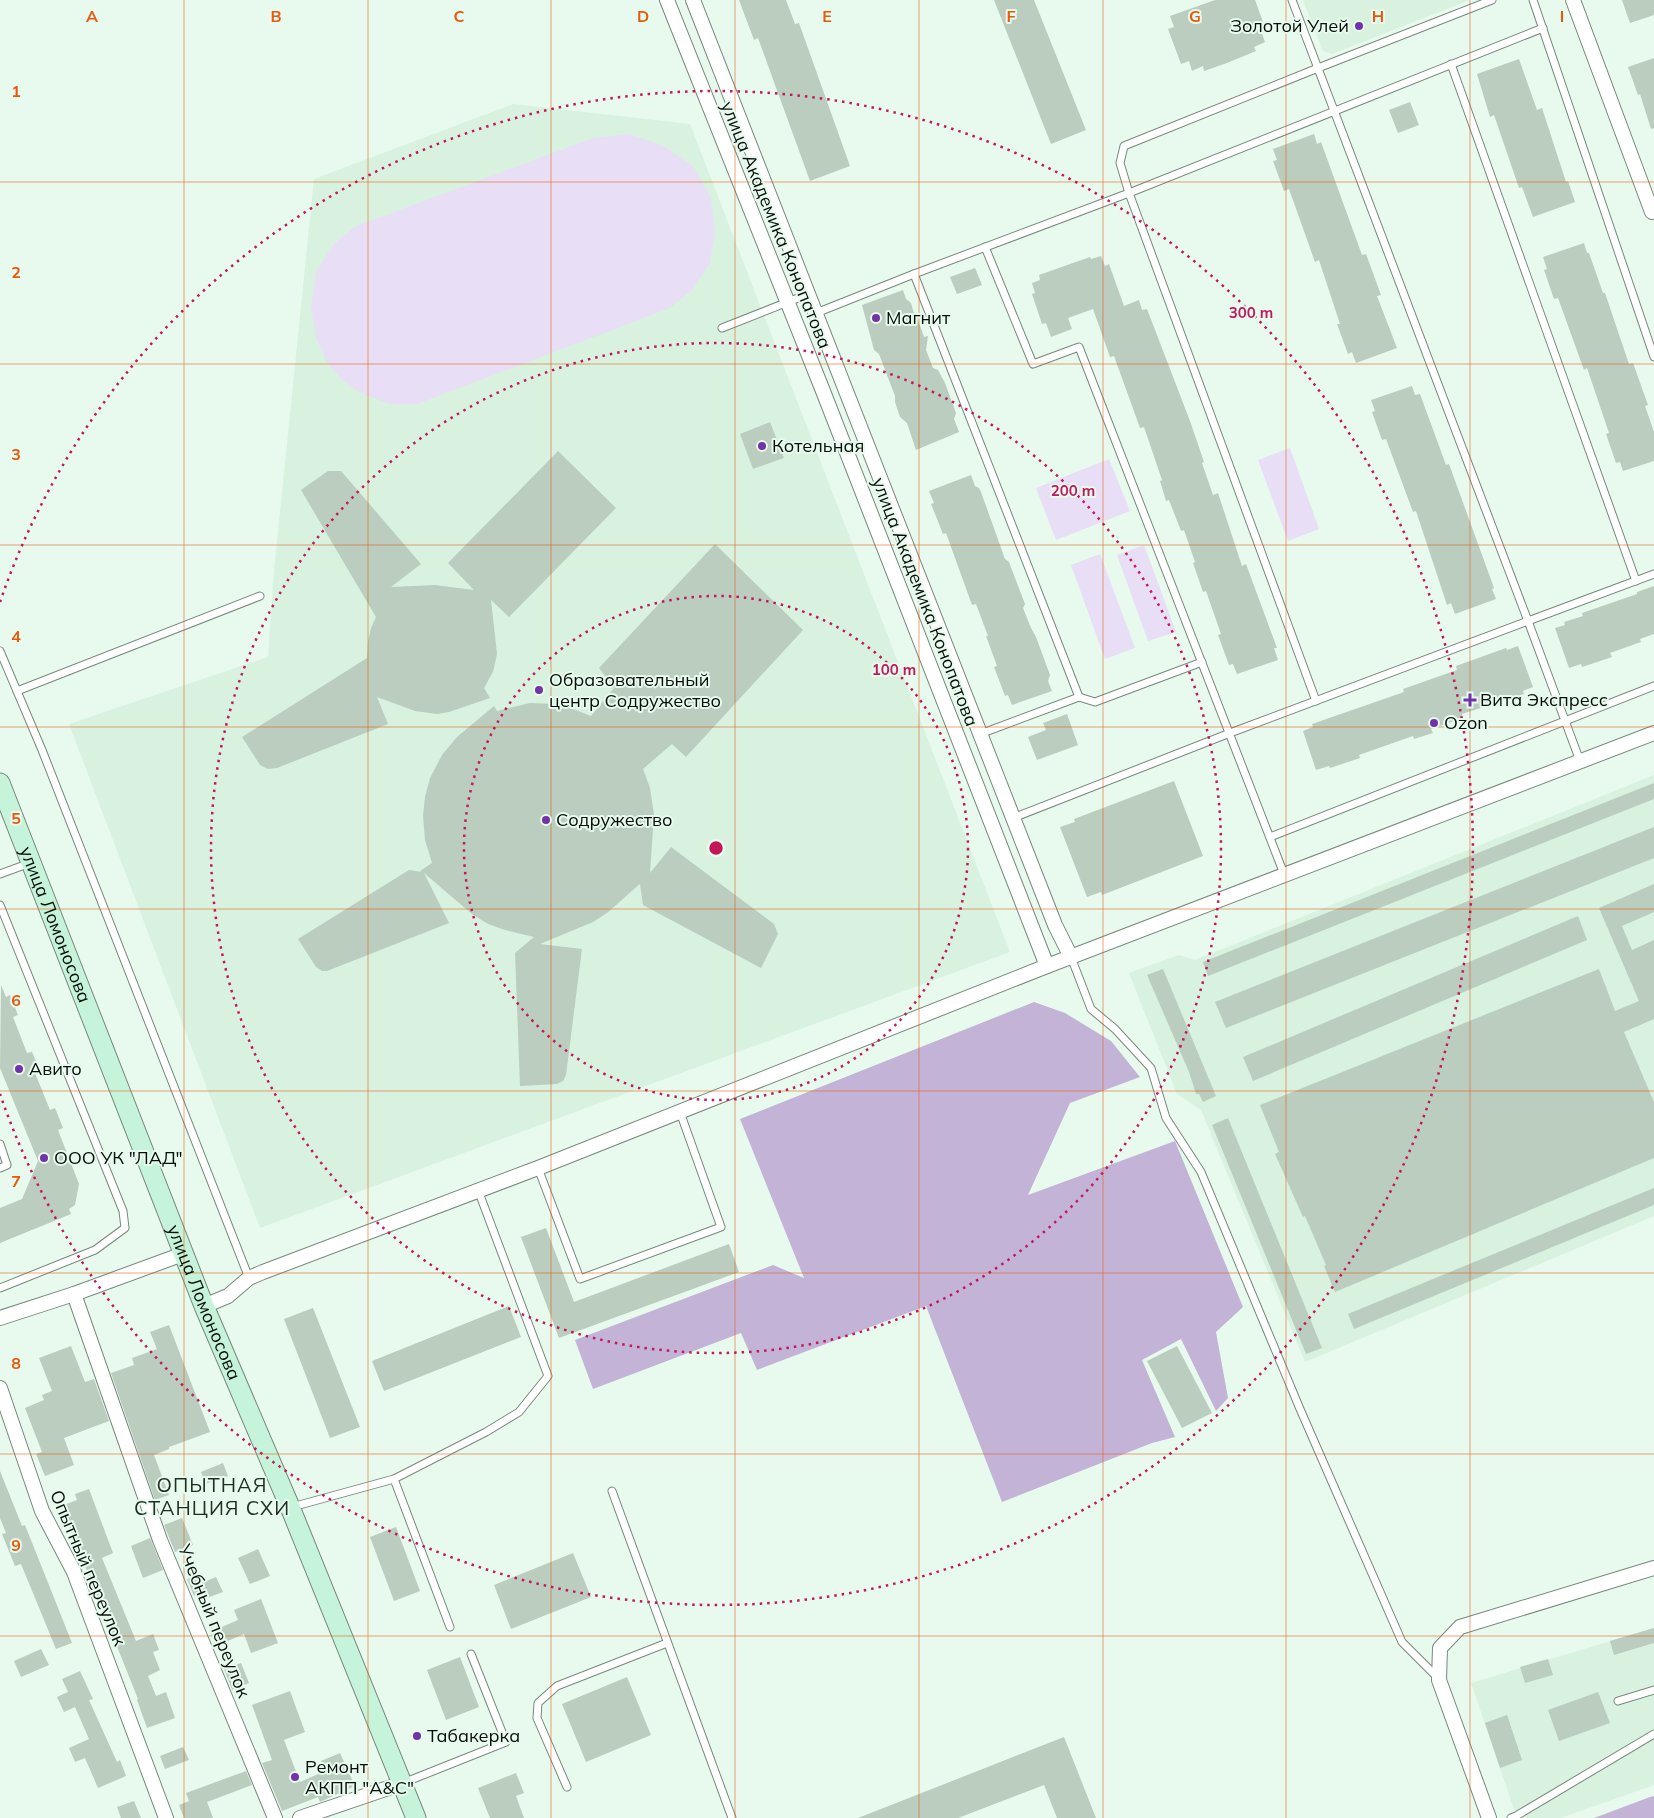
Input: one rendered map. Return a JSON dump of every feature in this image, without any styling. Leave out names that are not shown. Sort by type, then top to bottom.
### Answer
[{"type":"main road","name":"улица Ломоносова","points":[[0,783],[183,1254],[290,1507],[416,1818]]},
{"type":"street","name":"улица Академика Конопатова","points":[[666,0],[787,302],[1047,966]]},
{"type":"street","name":"улица Академика Конопатова","points":[[693,0],[1055,925],[1071,957]]},
{"type":"street","points":[[1573,0],[1653,211]]},
{"type":"street","points":[[204,1306],[228,1296],[249,1278],[538,1168],[1047,966],[1654,732]]},
{"type":"street","points":[[0,1318],[74,1294],[183,1254]]},
{"type":"street","name":"Учебный переулок","points":[[74,1294],[160,1540],[275,1818]]},
{"type":"street","name":"Опытный переулок","points":[[0,1388],[42,1511],[74,1572],[166,1818]]},
{"type":"street","points":[[1489,1818],[1439,1680],[1440,1648],[1460,1627],[1654,1568]]},
{"type":"street","points":[[300,1818],[403,1783]]},
{"type":"lane","points":[[1292,0],[1580,761]]},
{"type":"lane","points":[[1316,701],[1129,193],[1120,163],[1124,146],[1492,0]]},
{"type":"lane","points":[[1533,0],[1654,356]]},
{"type":"lane","points":[[816,313],[1129,193],[1333,110],[1543,28]]},
{"type":"lane","points":[[1451,64],[1636,581]]},
{"type":"lane","points":[[985,247],[1033,364],[1080,346],[1284,874]]},
{"type":"lane","points":[[914,274],[1079,697]]},
{"type":"lane","points":[[722,328],[808,294]]},
{"type":"lane","points":[[1013,818],[1230,733],[1654,574]]},
{"type":"lane","points":[[17,690],[260,596]]},
{"type":"lane","points":[[0,651],[67,814],[249,1278]]},
{"type":"lane","points":[[980,734],[1079,697],[1095,702],[1202,662]]},
{"type":"lane","points":[[1270,837],[1654,686]]},
{"type":"lane","points":[[0,874],[30,863]]},
{"type":"lane","points":[[0,905],[123,1211],[125,1228],[95,1250],[0,1288]]},
{"type":"lane","points":[[1071,957],[1091,1009],[1115,1029],[1151,1068],[1166,1118],[1201,1172],[1300,1409],[1402,1642],[1439,1680]]},
{"type":"lane","points":[[538,1168],[580,1279],[721,1227],[680,1112]]},
{"type":"lane","points":[[0,1144],[7,1165],[0,1168]]},
{"type":"lane","points":[[290,1507],[394,1479],[486,1432],[519,1412],[548,1376],[478,1190]]},
{"type":"lane","points":[[394,1479],[450,1627]]},
{"type":"lane","points":[[612,1491],[732,1818]]},
{"type":"lane","points":[[568,1787],[537,1718],[538,1703],[557,1686],[668,1643]]},
{"type":"lane","points":[[403,1783],[506,1742],[471,1654]]},
{"type":"lane","points":[[1618,1701],[1654,1690]]},
{"type":"lane","points":[[1511,1818],[1654,1734]]},
{"type":"shaded area","name":"Золотой Улей","points":[[1303,0],[1470,0],[1332,54],[1323,51]]},
{"type":"shaded area","name":"Образовательный центр Содружество","points":[[513,104],[690,124],[1010,952],[260,1228],[69,724],[268,657],[274,571],[314,179]]},
{"type":"shaded area","points":[[628,134],[662,145],[693,166],[711,198],[715,232],[710,263],[692,290],[670,308],[417,404],[389,404],[359,392],[341,379],[326,361],[316,337],[311,307],[316,272],[333,245],[354,227],[593,138]]},
{"type":"shaded area","points":[[1290,448],[1319,529],[1288,541],[1258,460]]},
{"type":"shaded area","points":[[1109,459],[1130,511],[1056,540],[1036,488]]},
{"type":"shaded area","points":[[1144,545],[1176,632],[1148,641],[1117,555]]},
{"type":"shaded area","points":[[1100,554],[1135,648],[1105,659],[1071,565]]},
{"type":"shaded area","points":[[1654,775],[1654,1216],[1305,1362],[1201,1110],[1177,1094],[1129,973],[1179,955],[1195,960]]},
{"type":"shaded area","points":[[1034,1002],[1065,1013],[1111,1041],[1140,1077],[1070,1103],[1028,1195],[1175,1141],[1243,1307],[1216,1332],[1228,1398],[1216,1411],[1181,1339],[1142,1360],[1175,1437],[1152,1443],[1002,1502],[926,1306],[757,1370],[741,1333],[593,1389],[575,1340],[773,1265],[804,1278],[740,1119]]},
{"type":"shaded area","points":[[1654,1628],[1654,1785],[1561,1818],[1517,1818],[1471,1683]]},
{"type":"shaded area","points":[[1654,1796],[1654,1818],[1594,1818],[1650,1797]]},
{"type":"building","points":[[739,0],[786,0],[795,24],[799,23],[850,166],[810,181],[758,38],[754,40]]},
{"type":"building","points":[[994,0],[1034,0],[1086,130],[1051,144]]},
{"type":"building","points":[[1215,0],[1255,0],[1266,30],[1261,31],[1265,42],[1254,47],[1256,51],[1227,63],[1204,71],[1203,66],[1192,71],[1189,61],[1181,64],[1168,29],[1174,27],[1170,16]]},
{"type":"building","points":[[1622,0],[1654,0],[1654,15],[1630,23]]},
{"type":"building","points":[[1654,58],[1654,128],[1651,129],[1640,94],[1638,95],[1628,67]]},
{"type":"building","points":[[1519,59],[1537,110],[1542,108],[1566,182],[1568,181],[1575,202],[1533,217],[1522,187],[1519,188],[1494,115],[1490,117],[1477,74]]},
{"type":"building","points":[[1410,102],[1419,125],[1398,133],[1389,110]]},
{"type":"building","points":[[1314,134],[1317,144],[1321,142],[1362,255],[1366,254],[1381,295],[1377,296],[1397,348],[1356,363],[1352,352],[1348,354],[1337,324],[1340,324],[1319,260],[1315,262],[1289,189],[1284,191],[1273,161],[1277,160],[1273,149]]},
{"type":"building","points":[[1584,243],[1603,293],[1605,293],[1629,364],[1633,363],[1648,405],[1645,406],[1654,432],[1654,461],[1623,471],[1620,462],[1616,463],[1606,434],[1609,433],[1587,368],[1584,370],[1558,298],[1554,299],[1544,270],[1547,269],[1543,257]]},
{"type":"building","points":[[1101,256],[1105,266],[1109,264],[1124,306],[1139,300],[1142,310],[1147,309],[1190,421],[1213,495],[1218,493],[1242,566],[1246,564],[1277,648],[1274,648],[1278,660],[1237,674],[1233,664],[1229,665],[1218,635],[1221,634],[1206,591],[1203,592],[1184,530],[1181,531],[1169,500],[1166,501],[1160,481],[1162,480],[1144,427],[1140,428],[1114,356],[1110,357],[1093,309],[1068,318],[1072,329],[1051,337],[1046,323],[1042,324],[1032,294],[1035,293],[1032,283],[1040,280],[1039,275],[1090,257],[1091,259]]},
{"type":"building","points":[[975,268],[982,285],[957,294],[950,277]]},
{"type":"building","points":[[903,290],[906,299],[911,303],[924,337],[928,336],[926,350],[933,368],[938,370],[945,383],[956,413],[954,419],[959,432],[916,450],[907,423],[900,417],[895,396],[879,354],[874,350],[862,305]]},
{"type":"building","points":[[1412,386],[1415,395],[1420,394],[1446,465],[1449,464],[1494,588],[1492,589],[1496,599],[1455,614],[1451,603],[1447,605],[1416,511],[1413,512],[1386,439],[1382,440],[1372,412],[1375,411],[1371,400]]},
{"type":"building","name":"Котельная","points":[[770,422],[784,458],[753,469],[740,434]]},
{"type":"building","points":[[558,451],[616,508],[509,617],[491,600],[497,654],[493,672],[484,688],[490,698],[449,712],[437,714],[415,711],[377,697],[388,724],[277,768],[268,769],[260,765],[242,737],[367,658],[368,641],[376,617],[301,490],[328,471],[341,471],[421,564],[391,587],[435,585],[474,590],[448,563]]},
{"type":"building","points":[[971,475],[975,486],[981,492],[1005,559],[1009,562],[1025,604],[1023,608],[1050,675],[1048,681],[1052,691],[1012,705],[1008,695],[1005,696],[994,667],[997,666],[976,604],[972,605],[946,533],[943,534],[931,504],[934,503],[929,491]]},
{"type":"building","points":[[715,544],[803,630],[686,757],[672,744],[643,769],[650,788],[654,815],[650,873],[671,847],[774,924],[778,934],[761,968],[643,905],[640,884],[642,882],[607,913],[593,922],[540,944],[582,949],[566,1075],[563,1081],[557,1084],[520,1086],[515,953],[534,937],[488,924],[472,914],[424,873],[449,923],[327,971],[322,971],[316,967],[298,939],[409,870],[422,872],[420,871],[432,863],[425,840],[423,816],[425,797],[430,778],[442,755],[457,737],[494,706],[497,711],[530,703],[554,704],[591,716],[614,688],[599,668]]},
{"type":"building","points":[[1654,586],[1654,634],[1640,639],[1641,642],[1610,653],[1612,657],[1582,667],[1581,664],[1569,668],[1555,628],[1565,625],[1564,622],[1583,616],[1582,613],[1637,594],[1637,592]]},
{"type":"building","points":[[1518,646],[1533,687],[1523,691],[1524,694],[1462,714],[1463,718],[1431,729],[1433,733],[1414,739],[1413,736],[1359,755],[1360,758],[1330,768],[1329,766],[1316,770],[1303,731],[1313,727],[1312,724],[1404,692],[1403,689],[1457,670],[1456,666],[1506,648],[1507,650]]},
{"type":"building","points":[[1067,714],[1078,745],[1037,760],[1028,737],[1046,730],[1043,723]]},
{"type":"building","points":[[1174,781],[1203,856],[1102,895],[1101,892],[1087,897],[1060,827],[1075,822],[1074,819]]},
{"type":"building","points":[[1654,783],[1654,799],[1208,976],[1203,962]]},
{"type":"building","points":[[1654,827],[1654,858],[1226,1028],[1215,1002]]},
{"type":"building","points":[[1654,884],[1654,912],[1622,926],[1632,950],[1654,940],[1654,1019],[1624,1032],[1654,1102],[1654,1158],[1335,1292],[1324,1266],[1326,1265],[1305,1216],[1303,1217],[1275,1154],[1279,1152],[1260,1105],[1599,969],[1615,1011],[1639,1001],[1599,908]]},
{"type":"building","points":[[1578,916],[1587,940],[1253,1081],[1243,1057]]},
{"type":"building","points":[[1163,969],[1216,1096],[1203,1102],[1199,1094],[1196,1094],[1189,1072],[1147,975]]},
{"type":"building","points":[[1,985],[6,997],[10,995],[18,1015],[13,1017],[27,1053],[32,1052],[40,1071],[35,1073],[50,1110],[55,1108],[63,1128],[58,1130],[79,1184],[75,1205],[69,1209],[71,1214],[0,1243],[0,1208],[22,1199],[38,1161],[0,1068]]},
{"type":"building","points":[[1228,1118],[1322,1348],[1306,1354],[1212,1125]]},
{"type":"building","points":[[1654,1188],[1654,1205],[1354,1329],[1348,1314]]},
{"type":"building","points":[[546,1228],[574,1302],[729,1244],[739,1272],[559,1338],[521,1237]]},
{"type":"building","points":[[509,1306],[521,1337],[384,1391],[372,1361]]},
{"type":"building","points":[[313,1308],[360,1427],[330,1438],[284,1319]]},
{"type":"building","points":[[169,1325],[210,1432],[169,1447],[169,1449],[154,1455],[169,1495],[155,1500],[111,1373],[134,1365],[132,1358],[157,1349],[150,1332]]},
{"type":"building","points":[[71,1346],[85,1382],[94,1379],[109,1421],[64,1438],[74,1465],[45,1476],[36,1454],[42,1452],[25,1408],[44,1400],[42,1395],[52,1391],[39,1358]]},
{"type":"building","points":[[1177,1346],[1212,1413],[1182,1428],[1147,1361]]},
{"type":"building","points":[[223,1463],[228,1476],[205,1484],[201,1472]]},
{"type":"building","points":[[0,1471],[22,1526],[25,1525],[72,1643],[56,1649],[21,1564],[15,1566],[2,1534],[6,1533],[0,1518]]},
{"type":"building","points":[[89,1489],[113,1553],[102,1558],[136,1641],[153,1634],[159,1650],[153,1652],[160,1670],[148,1676],[156,1696],[166,1692],[175,1718],[147,1728],[138,1699],[61,1506],[77,1500],[75,1494]]},
{"type":"building","points":[[182,1518],[193,1545],[175,1552],[164,1525]]},
{"type":"building","points":[[396,1527],[420,1591],[394,1601],[370,1537]]},
{"type":"building","points":[[150,1538],[163,1570],[143,1578],[131,1546]]},
{"type":"building","points":[[258,1549],[270,1576],[250,1584],[238,1558]]},
{"type":"building","points":[[573,1553],[591,1597],[511,1629],[494,1585]]},
{"type":"building","points":[[201,1573],[204,1582],[216,1577],[223,1592],[207,1598],[204,1592],[194,1596],[187,1579]]},
{"type":"building","points":[[261,1599],[278,1643],[251,1653],[244,1634],[216,1646],[210,1632],[238,1620],[234,1610]]},
{"type":"building","points":[[1654,1628],[1654,1643],[1614,1655],[1610,1641]]},
{"type":"building","points":[[41,1649],[49,1665],[21,1677],[14,1661]]},
{"type":"building","points":[[460,1657],[479,1707],[446,1720],[427,1670]]},
{"type":"building","points":[[1548,1659],[1553,1675],[1525,1683],[1520,1667]]},
{"type":"building","points":[[241,1663],[249,1683],[232,1690],[224,1669]]},
{"type":"building","points":[[80,1671],[93,1699],[89,1700],[117,1762],[120,1760],[126,1776],[98,1788],[85,1758],[75,1762],[69,1748],[89,1739],[75,1707],[64,1712],[57,1697],[68,1692],[62,1679]]},
{"type":"building","points":[[627,1677],[651,1735],[586,1762],[562,1704]]},
{"type":"building","points":[[290,1691],[305,1732],[284,1740],[300,1782],[325,1771],[321,1761],[340,1753],[355,1786],[320,1802],[318,1797],[282,1811],[262,1763],[272,1760],[252,1705]]},
{"type":"building","points":[[1598,1692],[1610,1723],[1559,1741],[1548,1710]]},
{"type":"building","points":[[1507,1715],[1522,1760],[1500,1768],[1485,1723]]},
{"type":"building","points":[[1064,1737],[1096,1818],[1057,1818],[1044,1785],[958,1818],[858,1818]]},
{"type":"building","points":[[183,1747],[189,1760],[165,1769],[160,1756]]},
{"type":"building","points":[[246,1771],[252,1785],[207,1802],[213,1818],[184,1818],[179,1805],[189,1801],[186,1793]]},
{"type":"building","points":[[516,1773],[524,1793],[516,1796],[524,1818],[490,1818],[478,1788]]},
{"type":"building","points":[[134,1801],[141,1818],[121,1818],[117,1807]]},
{"type":"place","name":"Золотой Улей","points":[[1359,26]]},
{"type":"place","name":"Магнит","points":[[876,318]]},
{"type":"place","name":"Котельная","points":[[762,446]]},
{"type":"place","name":"Образовательный центр Содружество","points":[[539,690]]},
{"type":"place","name":"Вита Экспресс","points":[[1470,700]]},
{"type":"place","name":"Ozon","points":[[1434,723]]},
{"type":"place","name":"Содружество","points":[[546,820]]},
{"type":"place","name":"Авито","points":[[19,1069]]},
{"type":"place","name":"ООО УК \"ЛАД\"","points":[[44,1158]]},
{"type":"place","name":"Табакерка","points":[[417,1736]]},
{"type":"place","name":"Ремонт АКПП \"A&C\"","points":[[295,1777]]},
{"type":"district","name":"ОПЫТНАЯ СТАНЦИЯ СХИ","points":[[212,1496]]}]
